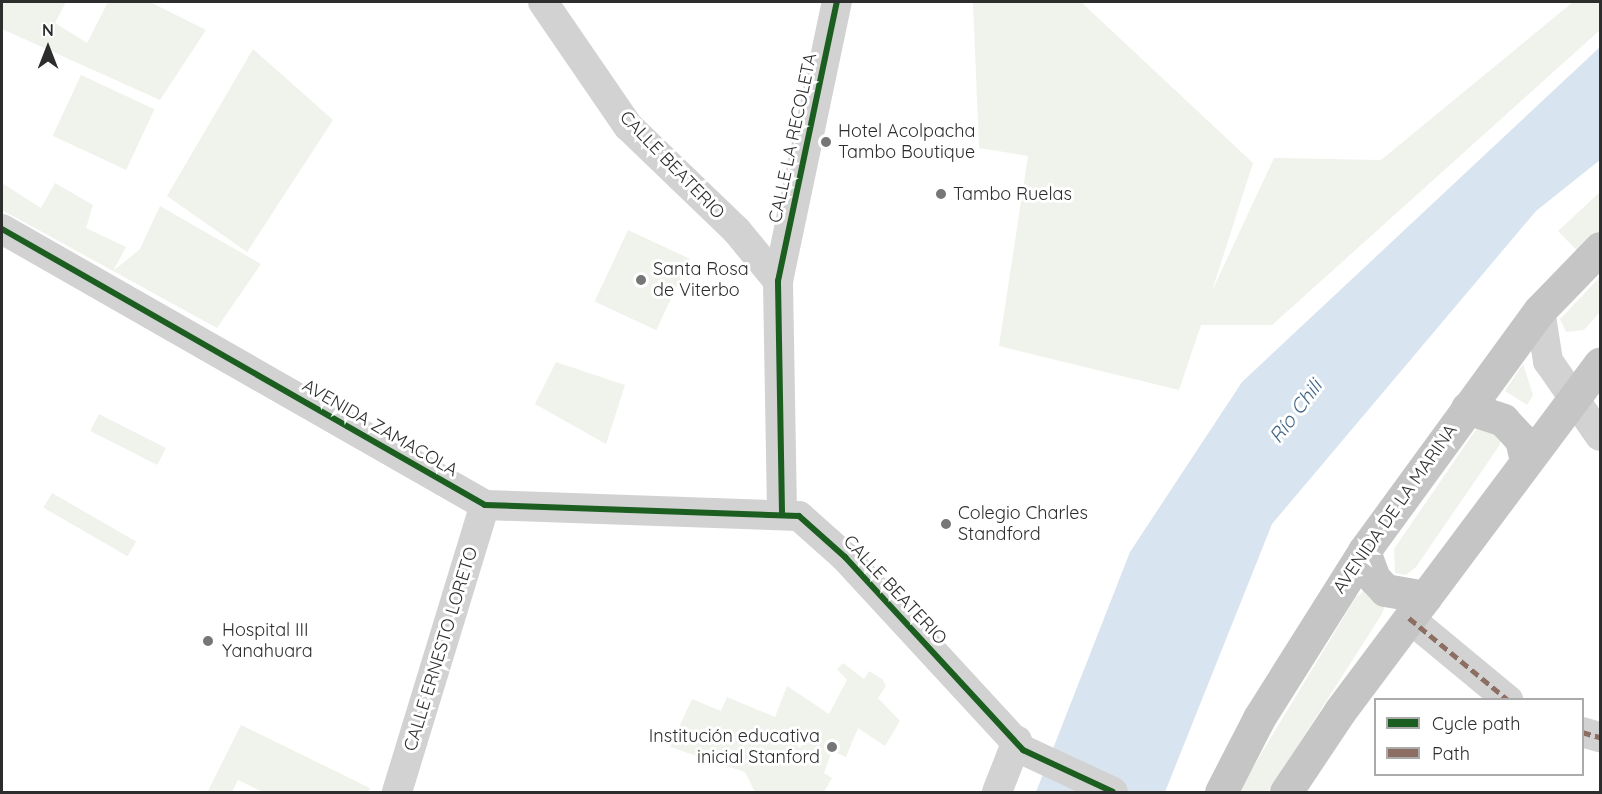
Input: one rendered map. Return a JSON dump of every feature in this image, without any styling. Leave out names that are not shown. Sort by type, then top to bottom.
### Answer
[{"type":"main road","name":"AVENIDA DE LA MARINA","points":[[1221,792],[1264,708],[1364,551],[1540,310],[1600,248]]},
{"type":"main road","points":[[1286,792],[1417,608],[1600,364]]},
{"type":"main road","points":[[1467,408],[1503,420],[1521,439],[1526,460]]},
{"type":"main road","points":[[1364,551],[1374,578],[1385,591],[1417,608]]},
{"type":"street","name":"CALLE BEATERIO","points":[[543,2],[628,126],[737,231],[778,281]]},
{"type":"street","name":"CALLE LA RECOLETA","points":[[778,281],[837,2]]},
{"type":"street","name":"AVENIDA ZAMACOLA","points":[[2,229],[485,505],[782,512]]},
{"type":"street","points":[[778,281],[782,512]]},
{"type":"street","points":[[1540,310],[1548,361],[1571,400],[1600,436]]},
{"type":"street","name":"CALLE ERNESTO LORETO","points":[[397,792],[485,505]]},
{"type":"street","name":"CALLE BEATERIO","points":[[782,512],[800,516],[845,557],[1017,741],[1040,761],[1113,792]]},
{"type":"street","points":[[1417,608],[1507,698]]},
{"type":"street","points":[[1584,733],[1600,737]]},
{"type":"street","points":[[996,792],[1017,741]]},
{"type":"shaded area","points":[[2,2],[66,2],[55,23],[87,43],[108,2],[150,2],[206,30],[160,100],[2,29]]},
{"type":"shaded area","points":[[973,2],[1081,2],[1253,163],[1212,291],[1274,158],[1381,160],[1573,2],[1600,2],[1600,30],[1272,325],[1201,325],[1179,390],[999,346],[1028,156],[979,148]]},
{"type":"shaded area","points":[[253,49],[333,120],[247,252],[167,196]]},
{"type":"shaded area","points":[[81,75],[154,109],[126,170],[53,136]]},
{"type":"shaded area","points":[[2,183],[41,208],[55,183],[93,205],[86,228],[126,247],[113,271],[2,210]]},
{"type":"shaded area","points":[[1600,192],[1600,274],[1558,231]]},
{"type":"shaded area","points":[[160,206],[261,264],[217,328],[113,271],[140,249]]},
{"type":"shaded area","name":"Santa Rosa de Viterbo","points":[[628,230],[690,259],[656,330],[595,302]]},
{"type":"shaded area","points":[[1600,277],[1600,312],[1584,330],[1566,332],[1560,319]]},
{"type":"shaded area","points":[[556,362],[625,385],[606,444],[535,404]]},
{"type":"shaded area","points":[[1523,364],[1533,395],[1527,405],[1505,391]]},
{"type":"shaded area","points":[[99,414],[166,448],[157,465],[90,431]]},
{"type":"shaded area","points":[[1484,426],[1501,439],[1499,446],[1416,567],[1406,575],[1395,573],[1394,549],[1477,428]]},
{"type":"shaded area","points":[[52,493],[136,542],[128,556],[44,508]]},
{"type":"shaded area","points":[[1368,588],[1385,605],[1382,614],[1268,792],[1238,792],[1356,597]]},
{"type":"shaded area","points":[[843,663],[864,679],[869,671],[882,679],[886,686],[878,698],[900,721],[885,746],[858,728],[846,757],[832,751],[824,773],[832,778],[824,792],[755,792],[745,772],[670,747],[692,699],[721,711],[727,697],[775,717],[787,686],[829,714],[847,680],[837,669]]},
{"type":"shaded area","points":[[241,725],[370,788],[368,792],[263,792],[238,780],[232,792],[208,791]]},
{"type":"water","name":"Río Chili","points":[[1600,47],[1600,160],[1536,211],[1272,524],[1165,792],[1036,792],[1130,552],[1242,382]]},
{"type":"marked path","points":[[1409,618],[1506,698]]},
{"type":"marked path","points":[[1584,733],[1600,737]]},
{"type":"cycle path","points":[[782,512],[778,281],[837,2]]},
{"type":"cycle path","points":[[2,229],[485,505],[799,516],[845,557],[1023,750],[1113,792]]},
{"type":"place","name":"Hotel Acolpacha Tambo Boutique","points":[[826,142]]},
{"type":"place","name":"Tambo Ruelas","points":[[941,194]]},
{"type":"place","name":"Santa Rosa de Viterbo","points":[[641,280]]},
{"type":"place","name":"Colegio Charles Standford","points":[[946,524]]},
{"type":"place","name":"Hospital III Yanahuara","points":[[208,641]]},
{"type":"place","name":"Institución educativa inicial Stanford","points":[[832,747]]}]
